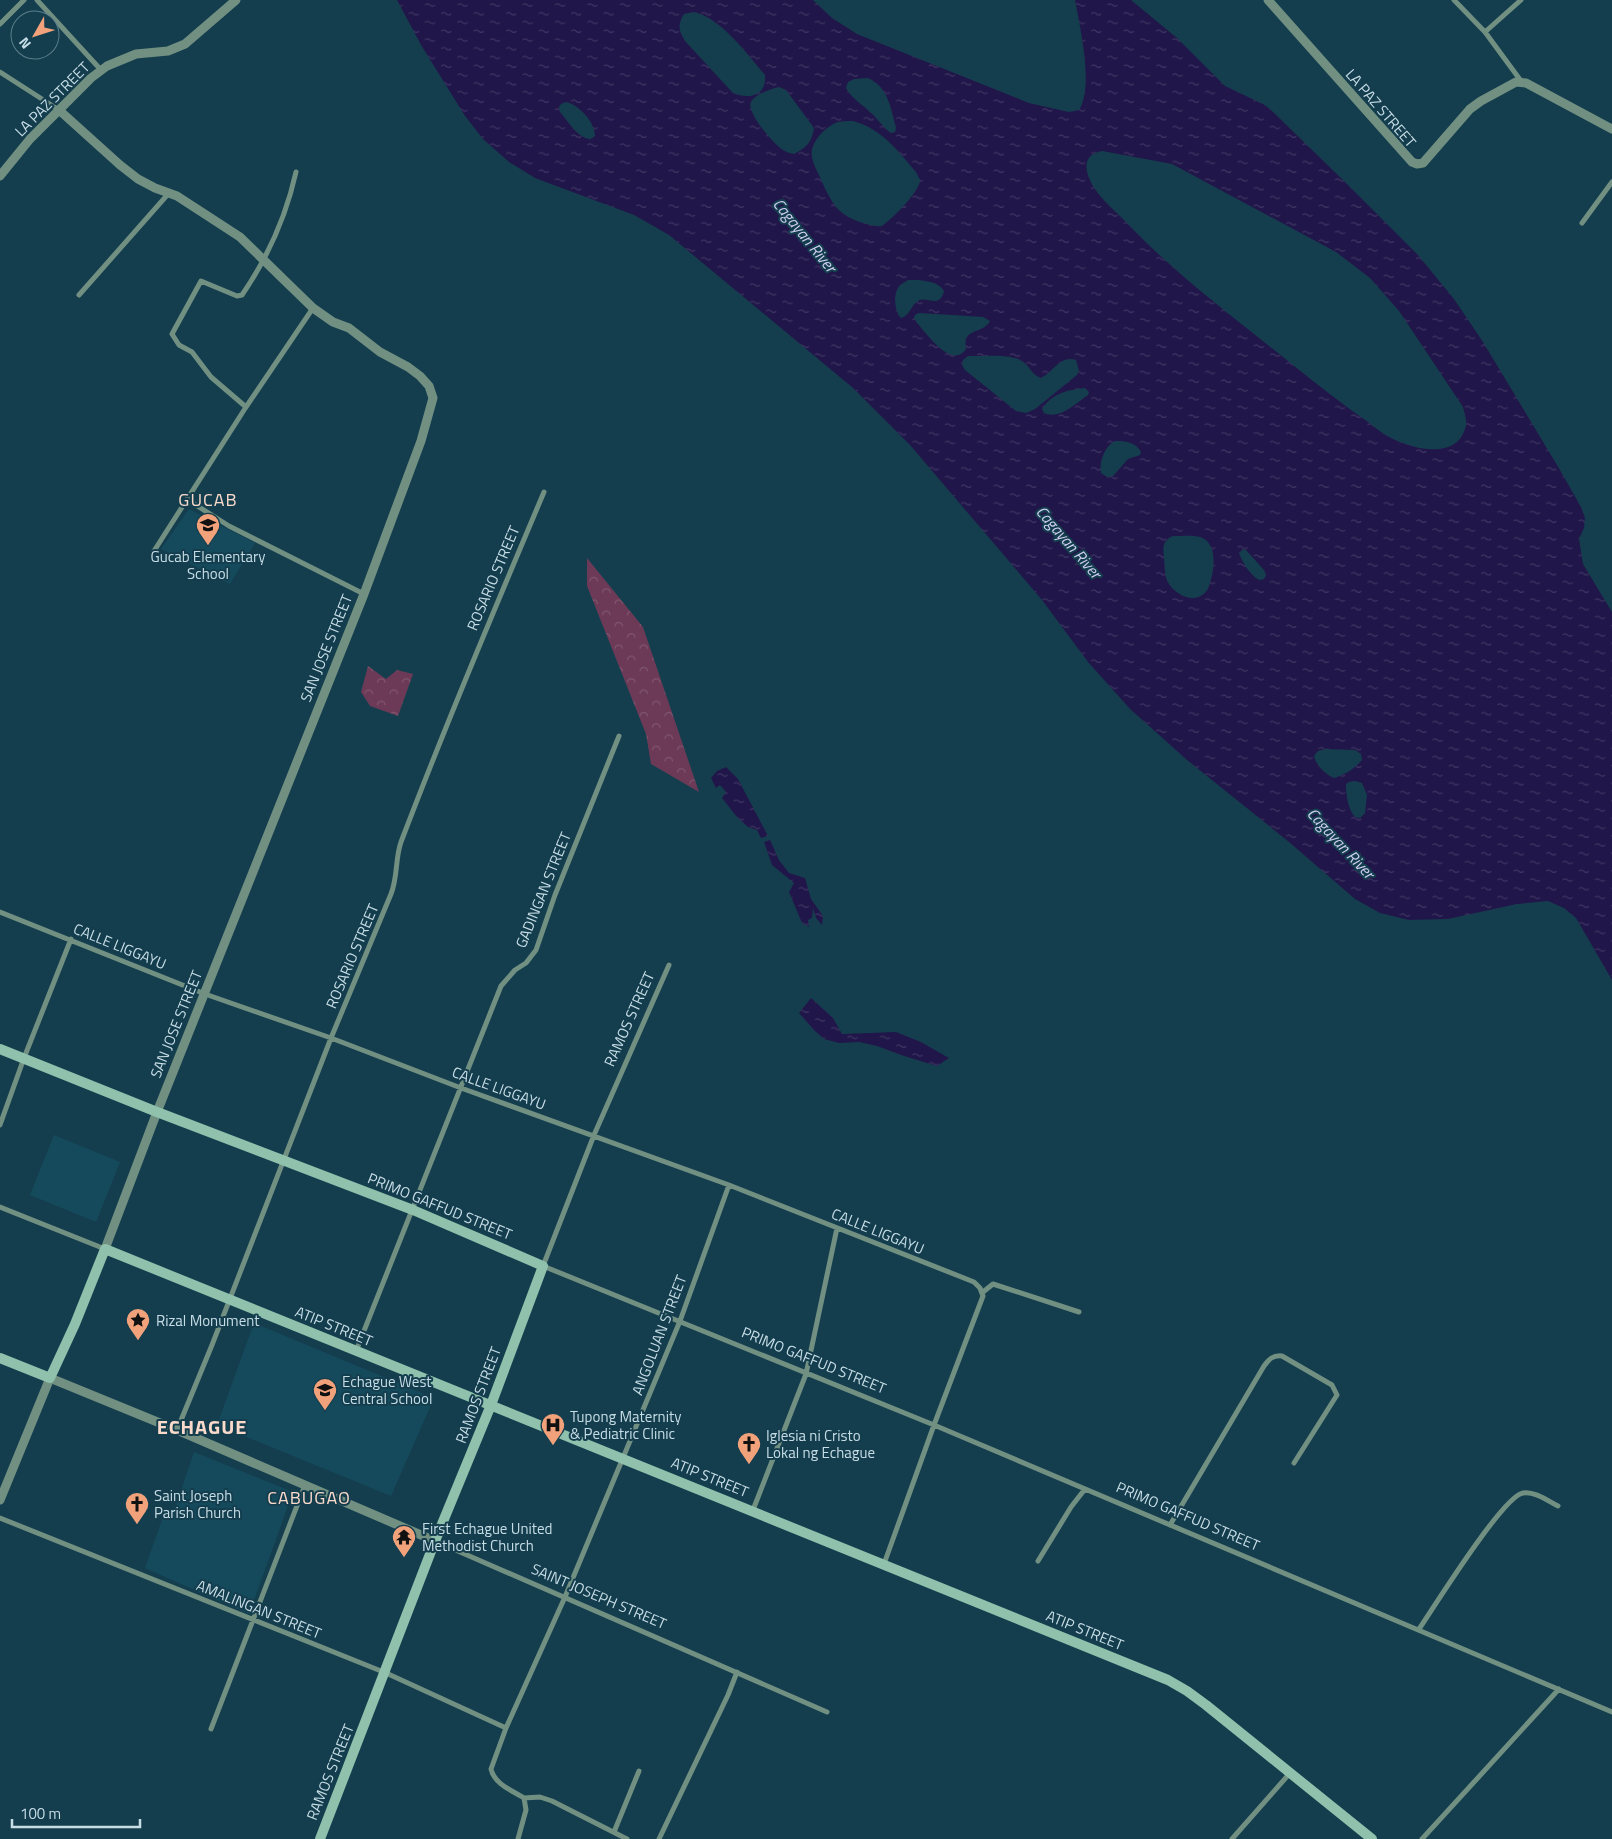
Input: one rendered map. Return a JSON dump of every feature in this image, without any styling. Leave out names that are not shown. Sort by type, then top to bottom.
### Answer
[{"type":"main road","name":"PRIMO GAFFUD STREET","points":[[0,1049],[157,1112],[413,1210],[543,1266]]},
{"type":"main road","name":"ATIP STREET","points":[[105,1249],[753,1510],[1168,1680],[1200,1700],[1372,1839]]},
{"type":"main road","name":"SAN JOSE STREET","points":[[50,1378],[75,1324],[105,1249]]},
{"type":"main road","name":"RAMOS STREET","points":[[321,1838],[386,1673],[435,1541],[491,1405],[543,1266]]},
{"type":"main road","name":"SAINT JOSEPH STREET","points":[[0,1358],[50,1378]]},
{"type":"street","points":[[0,24],[24,0]]},
{"type":"street","points":[[37,0],[101,70]]},
{"type":"street","name":"LA PAZ STREET","points":[[0,176],[30,139],[101,70],[120,59],[136,54],[168,51],[184,44],[236,0]]},
{"type":"street","name":"LA PAZ STREET","points":[[1268,0],[1406,158],[1417,164],[1428,159],[1470,109],[1499,90],[1516,82],[1521,82]]},
{"type":"street","points":[[1454,0],[1484,32],[1521,82],[1612,129]]},
{"type":"street","points":[[1484,32],[1521,0]]},
{"type":"street","points":[[0,72],[59,110]]},
{"type":"street","name":"SAN JOSE STREET","points":[[59,110],[138,179],[177,196],[240,237],[313,308],[333,322],[349,328],[380,352],[408,367],[420,376],[429,386],[433,398],[422,441],[378,559],[157,1112],[105,1249]]},
{"type":"street","points":[[246,408],[211,377],[192,352],[178,345],[172,334],[201,281],[239,296],[249,284],[264,260],[290,198],[296,172]]},
{"type":"street","points":[[1582,223],[1612,182]]},
{"type":"street","points":[[78,295],[168,193]]},
{"type":"street","points":[[154,551],[313,308]]},
{"type":"street","name":"ROSARIO STREET","points":[[177,1430],[285,1160],[331,1038],[395,883],[398,850],[476,651],[544,492]]},
{"type":"street","points":[[188,500],[229,526],[364,594]]},
{"type":"street","name":"GADINGAN STREET","points":[[356,1351],[501,986],[515,970],[526,963],[536,950],[555,895],[619,736]]},
{"type":"street","name":"CALLE LIGGAYU","points":[[0,912],[205,994],[331,1038],[461,1088],[729,1185],[974,1282],[983,1294]]},
{"type":"street","points":[[0,1125],[71,939]]},
{"type":"street","name":"RAMOS STREET","points":[[543,1266],[594,1136],[669,965]]},
{"type":"street","name":"ANGOLUAN STREET","points":[[524,1798],[500,1783],[494,1777],[491,1769],[506,1728],[565,1597],[680,1321],[729,1185]]},
{"type":"street","name":"ATIP STREET","points":[[0,1207],[105,1249]]},
{"type":"street","points":[[753,1510],[806,1374],[837,1228]]},
{"type":"street","name":"PRIMO GAFFUD STREET","points":[[543,1266],[934,1425],[1612,1712]]},
{"type":"street","points":[[884,1564],[983,1294],[993,1284],[1080,1312]]},
{"type":"street","points":[[1170,1525],[1264,1366],[1270,1358],[1276,1356],[1282,1356],[1332,1385],[1337,1395],[1294,1464]]},
{"type":"street","name":"SAN JOSE STREET","points":[[0,1500],[50,1378]]},
{"type":"street","name":"SAINT JOSEPH STREET","points":[[50,1378],[177,1430],[827,1712]]},
{"type":"street","points":[[211,1729],[305,1486]]},
{"type":"street","points":[[1038,1561],[1085,1489]]},
{"type":"street","points":[[1419,1629],[1476,1544],[1509,1501],[1522,1493],[1532,1493],[1558,1506]]},
{"type":"street","name":"AMALINGAN STREET","points":[[0,1518],[386,1673],[506,1728]]},
{"type":"street","points":[[659,1839],[728,1695],[737,1672]]},
{"type":"street","points":[[1422,1839],[1559,1688]]},
{"type":"street","points":[[614,1832],[639,1771]]},
{"type":"street","points":[[1232,1839],[1290,1773]]},
{"type":"street","points":[[518,1839],[526,1810],[524,1798],[540,1797],[627,1839]]},
{"type":"street","points":[[520,1833],[523,1839]]},
{"type":"shaded area","name":"Gucab Elementary School","points":[[189,509],[255,543],[230,584],[161,549]]},
{"type":"shaded area","points":[[54,1135],[120,1162],[96,1222],[30,1195]]},
{"type":"shaded area","name":"Echague West Central School","points":[[254,1323],[434,1398],[391,1496],[217,1425]]},
{"type":"shaded area","points":[[194,1452],[293,1492],[249,1614],[145,1568],[163,1517],[171,1520]]},
{"type":"green space","points":[[587,558],[643,627],[699,792],[651,764],[646,734],[587,586]]},
{"type":"green space","points":[[368,666],[386,679],[397,670],[413,674],[398,716],[370,706],[361,692]]},
{"type":"water","name":"Cagayan River","points":[[397,0],[813,0],[832,18],[857,34],[1029,103],[1069,112],[1079,110],[1083,100],[1086,72],[1075,0],[1131,0],[1177,38],[1225,86],[1270,109],[1418,255],[1454,299],[1483,342],[1581,507],[1585,518],[1584,528],[1579,539],[1583,564],[1612,612],[1612,980],[1576,918],[1564,908],[1548,901],[1517,904],[1448,919],[1409,920],[1380,913],[1355,899],[1289,842],[1187,760],[1130,709],[1088,662],[1042,600],[910,445],[853,388],[669,235],[634,215],[535,178],[509,162],[483,139],[465,116],[421,45]],"holes":[[[694,12],[714,21],[724,29],[765,75],[765,82],[760,91],[751,96],[733,93],[685,41],[681,34],[680,21],[684,14]],[[868,78],[875,82],[888,99],[896,128],[895,132],[891,133],[888,131],[846,88],[848,82],[854,79]],[[779,87],[786,90],[814,128],[808,144],[794,154],[783,150],[774,142],[762,128],[753,113],[751,107],[753,99]],[[566,102],[581,110],[592,125],[595,136],[591,139],[582,136],[560,112],[559,107]],[[853,121],[881,135],[902,156],[920,179],[911,197],[882,226],[874,226],[852,219],[836,207],[814,163],[812,157],[813,146],[824,131],[838,122]],[[1102,151],[1172,164],[1336,252],[1370,278],[1399,311],[1463,407],[1466,425],[1462,436],[1455,444],[1446,448],[1436,449],[1424,449],[1386,436],[1311,379],[1165,260],[1095,189],[1087,171],[1087,161],[1095,153]],[[908,280],[928,281],[941,287],[944,291],[939,300],[918,301],[907,315],[901,318],[897,312],[895,299],[896,291],[900,285]],[[919,313],[983,317],[990,321],[987,325],[970,334],[967,337],[966,349],[960,354],[954,355],[947,353],[933,342],[914,318]],[[968,356],[1002,356],[1020,360],[1034,374],[1041,378],[1061,362],[1070,359],[1076,360],[1079,371],[1077,375],[1035,409],[1026,413],[1016,411],[965,370],[962,365],[963,360]],[[1085,388],[1089,392],[1088,395],[1061,413],[1050,415],[1044,413],[1042,409],[1046,404],[1066,391]],[[1119,441],[1133,444],[1141,452],[1140,455],[1128,459],[1113,476],[1107,477],[1101,473],[1102,459],[1111,443]],[[1173,536],[1194,536],[1206,540],[1210,545],[1214,558],[1212,573],[1209,586],[1201,596],[1196,598],[1184,596],[1169,584],[1165,572],[1163,551],[1165,542]],[[1243,549],[1264,570],[1266,575],[1264,579],[1259,580],[1256,578],[1239,553]],[[1325,749],[1355,750],[1361,754],[1362,760],[1350,771],[1334,778],[1321,769],[1314,756],[1318,751]],[[1355,781],[1362,783],[1367,795],[1365,813],[1360,818],[1355,817],[1348,802],[1346,784]]]},
{"type":"water","points":[[726,767],[738,779],[768,836],[761,838],[757,830],[748,827],[737,817],[722,798],[726,792],[720,785],[716,788],[711,778],[717,771]]},
{"type":"water","points":[[770,840],[779,860],[789,873],[805,878],[811,899],[823,916],[822,925],[816,918],[813,908],[812,918],[808,920],[809,927],[802,923],[789,892],[794,883],[772,865],[764,842]]},
{"type":"water","points":[[811,998],[833,1018],[842,1034],[896,1032],[921,1042],[949,1058],[937,1066],[877,1046],[859,1042],[839,1043],[824,1039],[799,1013]]},
{"type":"place","name":"Gucab Elementary School","points":[[208,546]]},
{"type":"place","name":"Rizal Monument","points":[[138,1341]]},
{"type":"place","name":"Echague West Central School","points":[[325,1411]]},
{"type":"place","name":"Tupong Maternity & Pediatric Clinic","points":[[553,1446]]},
{"type":"place","name":"Iglesia ni Cristo Lokal ng Echague","points":[[749,1465]]},
{"type":"place","name":"Saint Joseph Parish Church","points":[[137,1525]]},
{"type":"place","name":"First Echague United Methodist Church","points":[[404,1558]]},
{"type":"district","name":"GUCAB","points":[[208,499]]},
{"type":"district","name":"ECHAGUE","points":[[202,1426]]},
{"type":"district","name":"CABUGAO","points":[[309,1497]]}]
